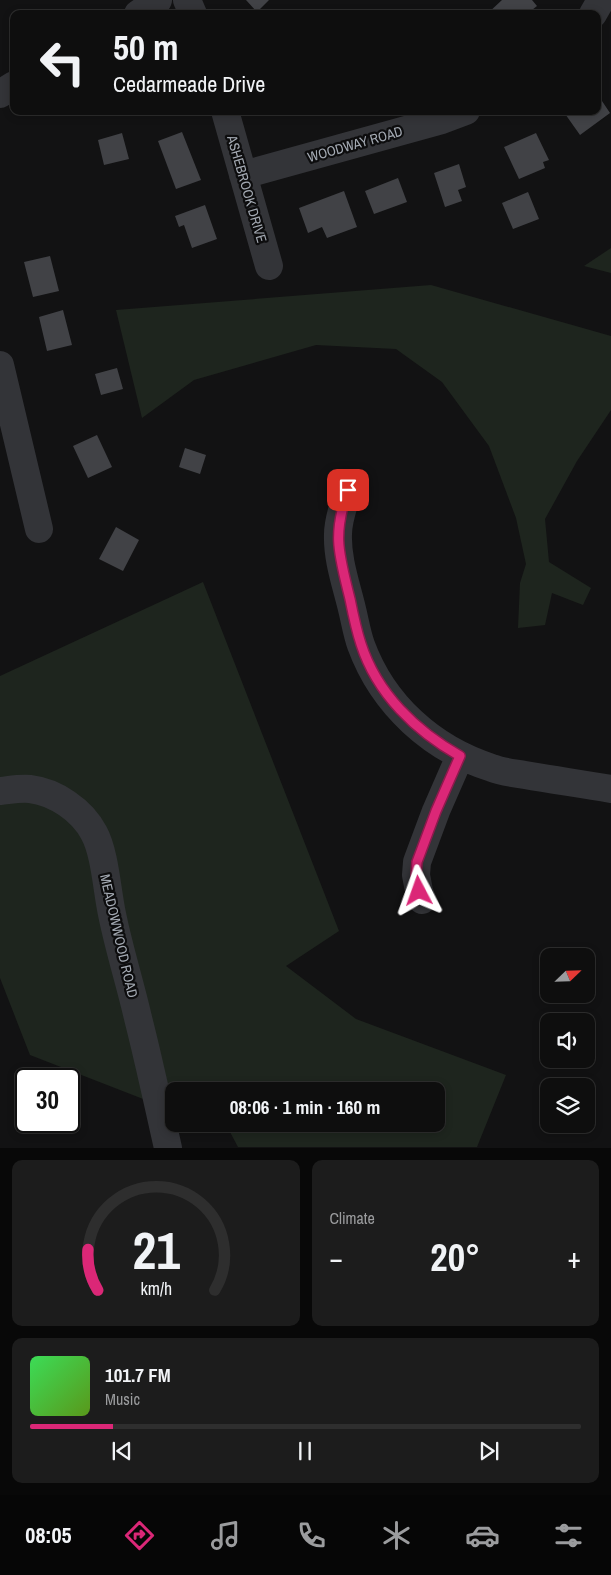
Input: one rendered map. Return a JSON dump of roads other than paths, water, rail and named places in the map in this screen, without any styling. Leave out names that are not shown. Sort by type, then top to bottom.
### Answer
[{"type":"street","points":[[144,10],[158,0]]},
{"type":"street","name":"ASHEBROOK DRIVE","points":[[226,115],[269,266]]},
{"type":"street","name":"WOODWAY ROAD","points":[[243,175],[455,115]]},
{"type":"street","points":[[0,364],[39,529]]},
{"type":"street","points":[[348,490],[338,534],[339,555],[361,644],[375,676],[394,704],[419,729],[444,746],[460,756],[493,769],[611,789]]},
{"type":"street","points":[[422,900],[416,875],[417,862],[436,811],[460,756]]},
{"type":"street","name":"MEADOWWOOD ROAD","points":[[0,791],[17,788],[32,789],[50,794],[68,804],[85,820],[95,833],[112,915],[139,1020],[168,1148]]}]
